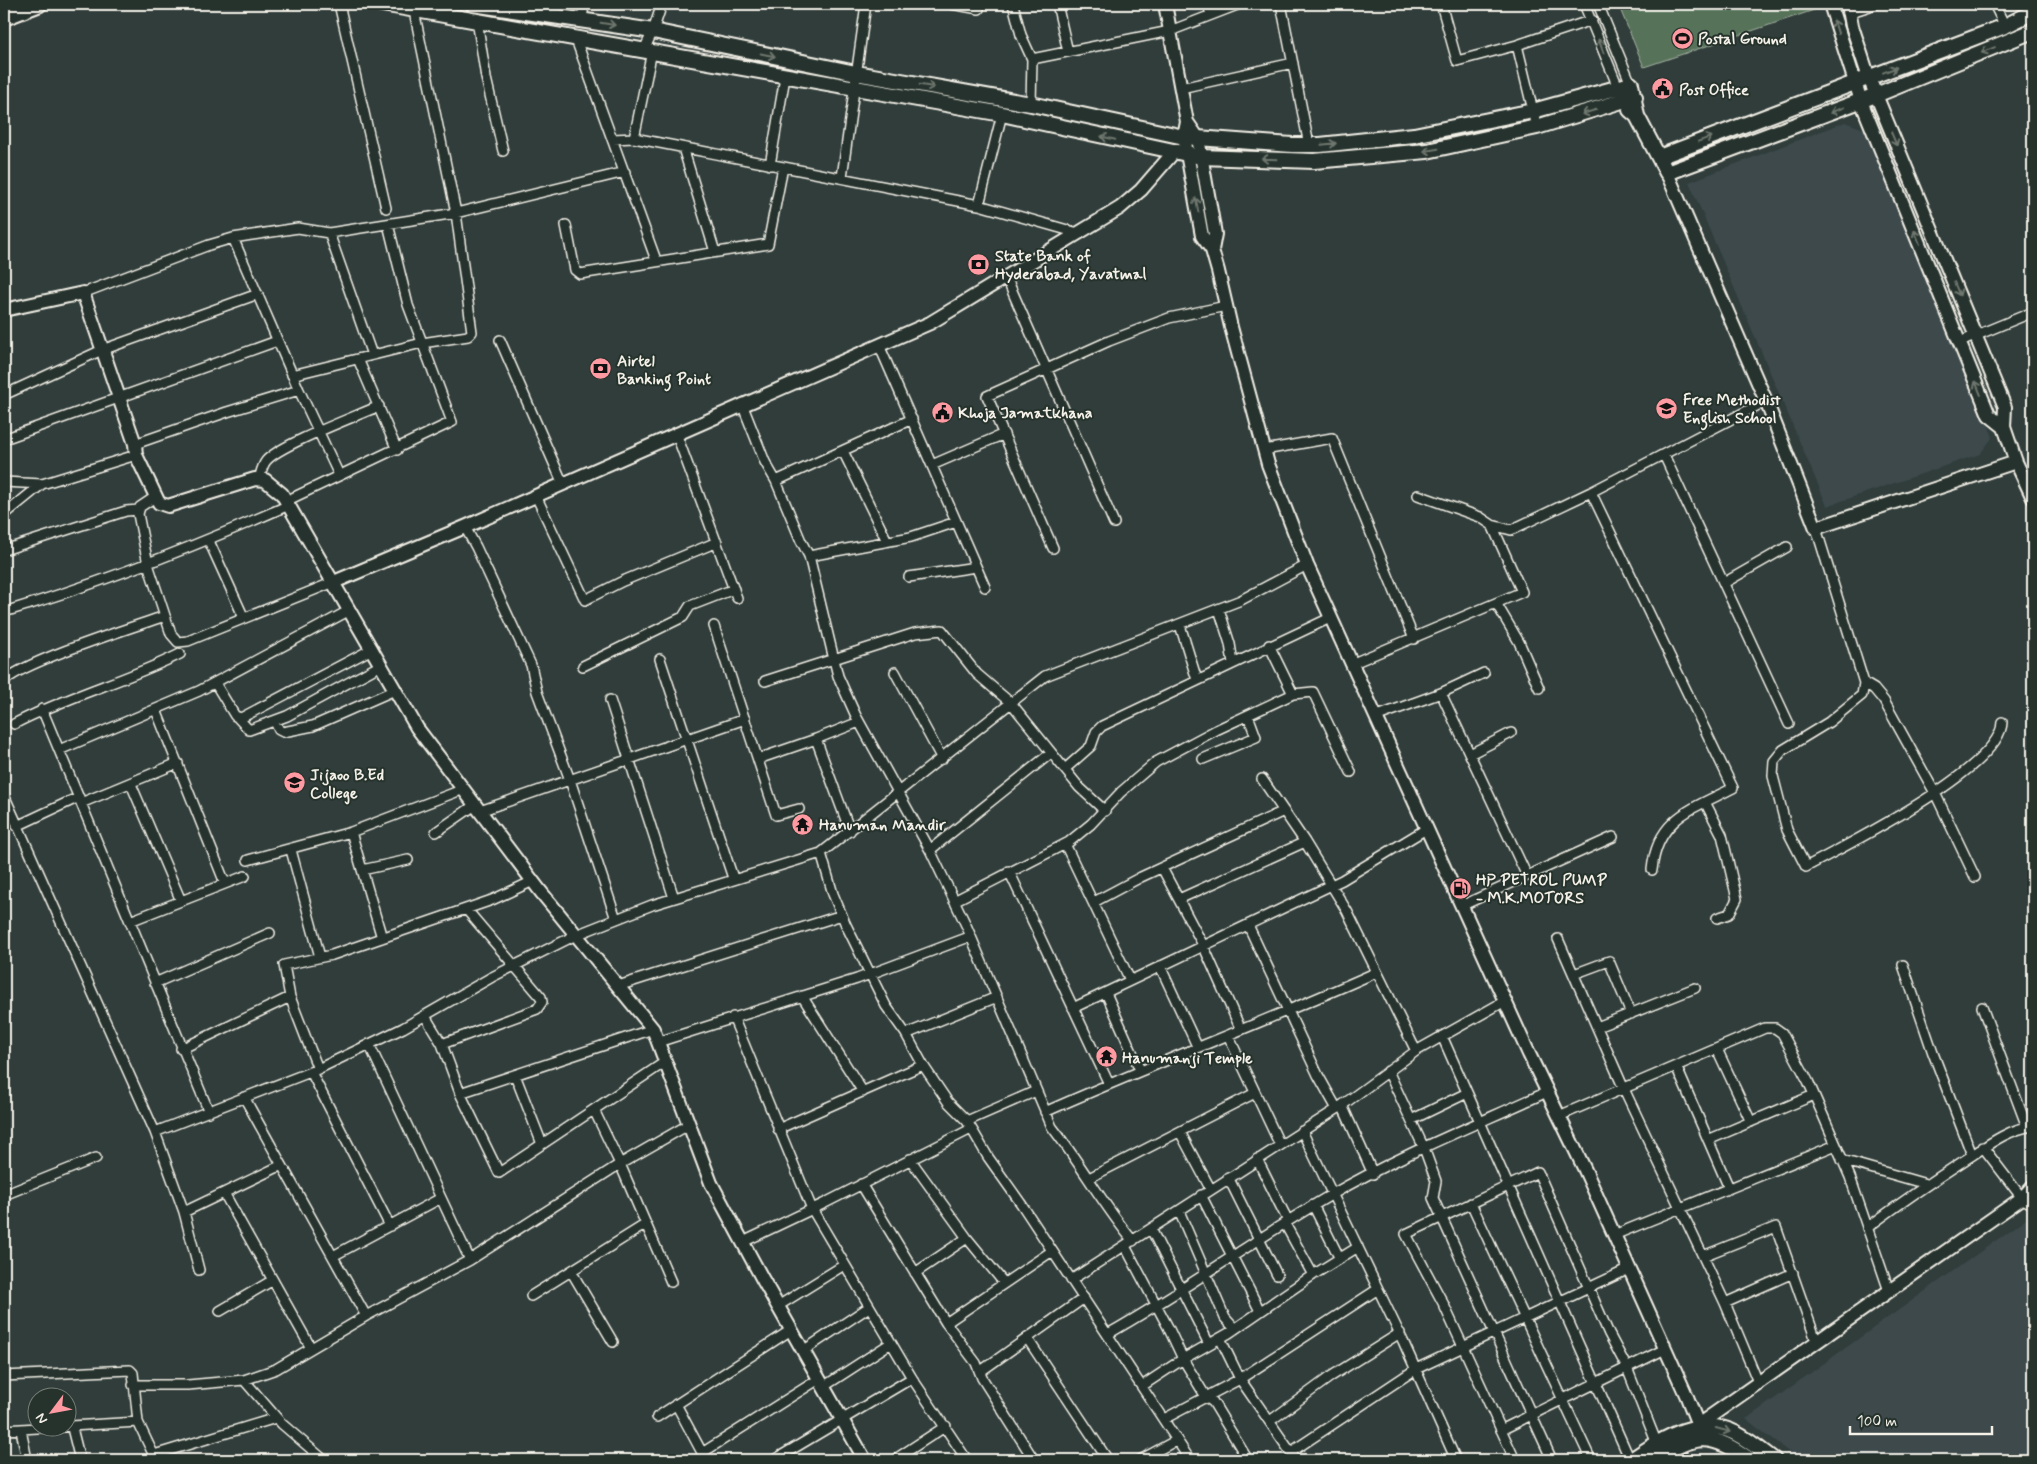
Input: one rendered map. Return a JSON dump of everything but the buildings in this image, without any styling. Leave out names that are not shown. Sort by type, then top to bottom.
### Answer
[{"type":"main road","points":[[4,18],[35,4]]},
{"type":"main road","points":[[382,4],[413,6],[477,20],[648,50],[785,77],[1002,114],[1180,154],[1201,157],[1323,160],[1427,151],[1537,127],[1627,92]]},
{"type":"main road","points":[[473,4],[582,20],[655,25],[856,73],[1031,104],[1191,137],[1309,146],[1414,136],[1627,92]]},
{"type":"main road","points":[[1659,156],[2005,26],[2033,12]]},
{"type":"main road","points":[[1627,92],[1637,116],[1667,173],[1862,101],[2033,31]]},
{"type":"main road","points":[[1631,1460],[1657,1444],[1698,1432],[1721,1428],[1735,1433],[1774,1460]]},
{"type":"main road","points":[[1654,1460],[1698,1432]]},
{"type":"main road","points":[[1698,1432],[1719,1441],[1750,1460]]},
{"type":"street","points":[[339,4],[386,208]]},
{"type":"street","points":[[582,20],[584,4]]},
{"type":"street","points":[[655,4],[655,25]]},
{"type":"street","points":[[634,138],[648,50],[662,4]]},
{"type":"street","points":[[842,177],[866,4]]},
{"type":"street","points":[[951,4],[979,9],[978,4]]},
{"type":"street","points":[[1013,4],[1021,35],[1032,60],[1031,104]]},
{"type":"street","points":[[1057,4],[1068,52]]},
{"type":"street","points":[[1165,4],[1187,122],[1191,137],[1201,157],[1215,234],[1212,250]]},
{"type":"street","points":[[1208,4],[1211,15]]},
{"type":"street","points":[[1032,60],[1170,31],[1240,4]]},
{"type":"street","points":[[1281,4],[1309,146]]},
{"type":"street","points":[[1441,4],[1457,61],[1517,46],[1592,20]]},
{"type":"street","points":[[1584,4],[1627,92]]},
{"type":"street","points":[[1598,4],[1627,92]]},
{"type":"street","points":[[1830,4],[1855,83],[1989,415],[2004,427]]},
{"type":"street","points":[[1876,4],[1848,8],[1869,78],[2005,407],[2004,427],[2016,462],[2033,498]]},
{"type":"street","points":[[1994,4],[2005,26]]},
{"type":"street","points":[[292,375],[422,342],[468,336],[472,332],[456,212],[413,6]]},
{"type":"street","points":[[477,20],[486,78],[503,151]]},
{"type":"street","points":[[575,37],[656,260]]},
{"type":"street","points":[[1517,46],[1537,127]]},
{"type":"street","points":[[1181,88],[1293,63]]},
{"type":"street","points":[[770,165],[785,77]]},
{"type":"street","points":[[979,205],[1002,114]]},
{"type":"street","points":[[139,510],[148,564],[171,634],[182,642],[334,582],[465,527],[930,323],[1120,208],[1180,154],[1191,137]]},
{"type":"street","points":[[613,138],[634,138],[842,177],[979,205],[1078,233]]},
{"type":"street","points":[[683,148],[715,252]]},
{"type":"street","points":[[1180,154],[1202,236],[1212,250],[1264,450],[1307,565],[1426,829],[1614,1235],[1665,1349],[1698,1432],[1758,1382],[2022,1198],[2033,1186]]},
{"type":"street","points":[[566,225],[575,270],[580,274],[656,260],[768,244],[783,167]]},
{"type":"street","points":[[4,310],[83,293],[209,245],[233,238],[298,228],[329,233],[388,224],[456,212],[625,172]]},
{"type":"street","points":[[1667,173],[1766,401],[1816,528],[1864,683],[1862,696],[1829,722],[1783,750],[1774,761],[1773,776],[1787,830],[1806,868],[1935,793],[1984,755],[1998,738],[2002,729],[2002,722]]},
{"type":"street","points":[[4,612],[67,593],[209,541],[288,503],[339,475],[397,450],[452,422],[408,304],[388,224]]},
{"type":"street","points":[[329,233],[372,355]]},
{"type":"street","points":[[233,238],[292,375],[339,475]]},
{"type":"street","points":[[1006,277],[1114,523]]},
{"type":"street","points":[[83,293],[136,450],[155,498],[159,503],[168,506],[245,481],[259,479],[275,487],[288,503],[417,728],[533,881],[653,1029],[688,1125],[712,1183],[791,1330],[865,1460]]},
{"type":"street","points":[[4,392],[102,350],[258,294]]},
{"type":"street","points":[[1053,548],[987,396],[1047,368],[1169,318],[1226,306]]},
{"type":"street","points":[[1960,342],[2033,312]]},
{"type":"street","points":[[500,340],[563,484]]},
{"type":"street","points":[[4,440],[118,397],[277,341]]},
{"type":"street","points":[[879,345],[985,587]]},
{"type":"street","points":[[358,358],[397,450]]},
{"type":"street","points":[[4,515],[42,484],[136,450],[227,412],[299,390]]},
{"type":"street","points":[[1418,495],[1480,517],[1492,525],[1511,530],[1591,492],[1766,401]]},
{"type":"street","points":[[742,404],[765,462],[776,481],[809,556],[838,676],[859,722],[930,850],[997,997],[1052,1127],[1089,1178],[1114,1218],[1129,1244],[1156,1307],[1182,1359],[1206,1397],[1214,1402],[1248,1460]]},
{"type":"street","points":[[259,479],[263,466],[269,458],[319,432],[379,406]]},
{"type":"street","points":[[776,481],[912,419]]},
{"type":"street","points":[[583,666],[683,617],[690,606],[736,593],[676,433]]},
{"type":"street","points":[[932,465],[1004,434]]},
{"type":"street","points":[[1264,450],[1332,438],[1414,639]]},
{"type":"street","points":[[843,450],[887,541]]},
{"type":"street","points":[[1664,454],[1788,724]]},
{"type":"street","points":[[1816,528],[2016,462]]},
{"type":"street","points":[[4,482],[42,484]]},
{"type":"street","points":[[1591,492],[1733,788],[1688,811],[1665,829],[1654,853],[1652,870]]},
{"type":"street","points":[[536,496],[584,600],[623,581],[716,542]]},
{"type":"street","points":[[4,550],[126,511],[139,510],[155,498]]},
{"type":"street","points":[[809,556],[911,537],[956,522]]},
{"type":"street","points":[[1351,664],[1522,592],[1492,525]]},
{"type":"street","points":[[465,527],[531,665],[537,692],[570,780],[616,919]]},
{"type":"street","points":[[209,541],[244,618]]},
{"type":"street","points":[[1724,584],[1787,546]]},
{"type":"street","points":[[154,1132],[315,1070],[424,1016],[576,935],[733,878],[821,853],[1012,704],[1045,676],[1241,600],[1307,565]]},
{"type":"street","points":[[909,577],[976,567]]},
{"type":"street","points":[[1496,603],[1522,650],[1539,688]]},
{"type":"street","points":[[1219,609],[1230,644],[1233,663]]},
{"type":"street","points":[[59,750],[199,691],[350,610]]},
{"type":"street","points":[[4,682],[15,673],[54,656],[165,616]]},
{"type":"street","points":[[1065,769],[1092,746],[1096,732],[1102,726],[1330,618]]},
{"type":"street","points":[[1180,625],[1197,680]]},
{"type":"street","points":[[714,626],[776,816],[799,809]]},
{"type":"street","points":[[765,681],[915,633],[942,630],[977,674],[1012,704],[1051,753],[1105,811]]},
{"type":"street","points":[[1270,645],[1293,694]]},
{"type":"street","points":[[238,718],[372,649]]},
{"type":"street","points":[[14,724],[42,709],[149,669],[180,654]]},
{"type":"street","points":[[660,659],[733,878]]},
{"type":"street","points":[[215,683],[238,718],[249,730],[275,722],[381,665]]},
{"type":"street","points":[[895,672],[942,759]]},
{"type":"street","points":[[1375,717],[1441,693],[1484,673]]},
{"type":"street","points":[[1864,683],[1884,701],[1935,793],[1975,878]]},
{"type":"street","points":[[275,722],[279,730],[283,732],[313,726],[396,690]]},
{"type":"street","points":[[954,901],[1009,871],[1065,844],[1105,811],[1121,792],[1156,762],[1293,694],[1313,692],[1351,772]]},
{"type":"street","points":[[1441,693],[1527,876]]},
{"type":"street","points":[[610,700],[674,898]]},
{"type":"street","points":[[42,709],[209,1112]]},
{"type":"street","points":[[156,710],[226,883]]},
{"type":"street","points":[[1203,759],[1256,737],[1248,715]]},
{"type":"street","points":[[436,832],[478,808],[630,760],[745,719]]},
{"type":"street","points":[[758,759],[859,722]]},
{"type":"street","points":[[1470,754],[1511,734]]},
{"type":"street","points":[[816,739],[850,831]]},
{"type":"street","points":[[930,850],[1051,753]]},
{"type":"street","points":[[17,826],[80,800],[131,784],[178,763]]},
{"type":"street","points":[[1262,779],[1305,842],[1331,885],[1416,1051]]},
{"type":"street","points":[[131,784],[181,901]]},
{"type":"street","points":[[248,860],[291,850],[351,832],[464,790]]},
{"type":"street","points":[[4,795],[154,1132],[184,1212],[199,1270]]},
{"type":"street","points":[[1706,802],[1722,835],[1737,899],[1729,914],[1717,918]]},
{"type":"street","points":[[1094,902],[1284,811]]},
{"type":"street","points":[[1073,1008],[1331,885],[1426,829]]},
{"type":"street","points":[[351,832],[382,938]]},
{"type":"street","points":[[1462,906],[1613,837]]},
{"type":"street","points":[[1179,899],[1305,842]]},
{"type":"street","points":[[1065,844],[1130,980]]},
{"type":"street","points":[[291,850],[320,957]]},
{"type":"street","points":[[821,853],[825,870],[842,915],[886,1006],[906,1034],[923,1065],[948,1102],[969,1125],[988,1158],[1072,1280],[1190,1460]]},
{"type":"street","points":[[362,870],[408,860]]},
{"type":"street","points":[[1162,868],[1203,945],[1241,1030]]},
{"type":"street","points":[[1009,871],[1109,1084]]},
{"type":"street","points":[[130,921],[245,876]]},
{"type":"street","points":[[390,1226],[315,1070],[290,997],[284,965],[320,957],[382,938],[492,900],[533,881]]},
{"type":"street","points":[[442,1044],[541,1006],[540,997],[466,909]]},
{"type":"street","points":[[618,986],[842,915]]},
{"type":"street","points":[[1248,925],[1288,1012],[1373,1174]]},
{"type":"street","points":[[155,983],[270,933]]},
{"type":"street","points":[[658,1042],[869,974],[969,937]]},
{"type":"street","points":[[1558,939],[1624,1089],[1725,1303],[1758,1382]]},
{"type":"street","points":[[1574,974],[1609,961],[1630,1014]]},
{"type":"street","points":[[1903,965],[1933,1053],[1972,1155]]},
{"type":"street","points":[[1160,966],[1197,1046]]},
{"type":"street","points":[[1045,1112],[1197,1046],[1288,1012],[1377,972]]},
{"type":"street","points":[[1597,1027],[1695,988]]},
{"type":"street","points":[[1106,993],[1140,1070]]},
{"type":"street","points":[[802,996],[863,1092]]},
{"type":"street","points":[[181,1048],[290,997]]},
{"type":"street","points":[[906,1034],[997,997]]},
{"type":"street","points":[[1072,1280],[1179,1211],[1210,1188],[1339,1107],[1416,1051],[1505,1001]]},
{"type":"street","points":[[1867,1228],[1926,1184],[1983,1147],[2018,1128],[2030,1126],[1982,1007]]},
{"type":"street","points":[[424,1016],[442,1044],[460,1093],[499,1173],[666,1062]]},
{"type":"street","points":[[733,1017],[812,1210],[912,1378],[968,1460]]},
{"type":"street","points":[[1559,1116],[1765,1028],[1775,1028],[1782,1033],[1814,1095],[1836,1145],[1889,1291]]},
{"type":"street","points":[[460,1093],[653,1029]]},
{"type":"street","points":[[1228,1035],[1280,1145]]},
{"type":"street","points":[[1442,1036],[1558,1302],[1631,1460]]},
{"type":"street","points":[[369,1044],[470,1260]]},
{"type":"street","points":[[1717,1049],[1751,1122]]},
{"type":"street","points":[[778,1129],[923,1065]]},
{"type":"street","points":[[1676,1066],[1729,1188]]},
{"type":"street","points":[[1388,1071],[1424,1148],[1436,1181],[1433,1198],[1552,1460]]},
{"type":"street","points":[[514,1075],[542,1144]]},
{"type":"street","points":[[743,1242],[812,1210],[1036,1091]]},
{"type":"street","points":[[1108,1334],[1207,1275],[1313,1205],[1424,1148],[1547,1092]]},
{"type":"street","points":[[1089,1178],[1255,1093]]},
{"type":"street","points":[[1411,1120],[1467,1093]]},
{"type":"street","points":[[1708,1140],[1814,1095]]},
{"type":"street","points":[[244,1097],[366,1316]]},
{"type":"street","points":[[594,1110],[620,1164],[671,1282]]},
{"type":"street","points":[[133,1385],[188,1385],[244,1380],[276,1369],[366,1316],[470,1260],[620,1164],[688,1125]]},
{"type":"street","points":[[1302,1131],[1400,1333],[1456,1460]]},
{"type":"street","points":[[1180,1132],[1210,1188]]},
{"type":"street","points":[[1614,1235],[1836,1145]]},
{"type":"street","points":[[1983,1147],[2022,1198],[2033,1205]]},
{"type":"street","points":[[4,1195],[96,1158]]},
{"type":"street","points":[[910,1158],[967,1238],[1004,1284]]},
{"type":"street","points":[[1257,1159],[1286,1223],[1313,1275]]},
{"type":"street","points":[[1842,1160],[1926,1184]]},
{"type":"street","points":[[184,1212],[282,1165]]},
{"type":"street","points":[[1515,1460],[1443,1304],[1406,1236],[1409,1232],[1442,1216],[1538,1172],[1588,1288],[1627,1368],[1657,1444]]},
{"type":"street","points":[[1228,1177],[1277,1275]]},
{"type":"street","points":[[861,1184],[946,1323],[981,1372],[982,1378],[1034,1460]]},
{"type":"street","points":[[224,1193],[311,1348]]},
{"type":"street","points":[[1201,1195],[1260,1311]]},
{"type":"street","points":[[333,1256],[441,1198]]},
{"type":"street","points":[[1471,1204],[1526,1317],[1590,1460]]},
{"type":"street","points":[[1313,1205],[1340,1259]]},
{"type":"street","points":[[1179,1211],[1225,1318],[1235,1329]]},
{"type":"street","points":[[531,1296],[646,1224]]},
{"type":"street","points":[[1703,1256],[1776,1227],[1817,1342]]},
{"type":"street","points":[[1151,1229],[1209,1344]]},
{"type":"street","points":[[915,1273],[967,1238]]},
{"type":"street","points":[[1142,1386],[1182,1359],[1235,1329],[1313,1275],[1358,1247]]},
{"type":"street","points":[[946,1323],[1052,1251]]},
{"type":"street","points":[[778,1306],[844,1265]]},
{"type":"street","points":[[1291,1452],[1416,1369],[1629,1269]]},
{"type":"street","points":[[571,1271],[613,1342]]},
{"type":"street","points":[[1725,1303],[1793,1273]]},
{"type":"street","points":[[220,1311],[273,1280]]},
{"type":"street","points":[[1164,1419],[1240,1378],[1378,1289]]},
{"type":"street","points":[[981,1372],[1084,1298]]},
{"type":"street","points":[[803,1351],[870,1307]]},
{"type":"street","points":[[657,1417],[791,1330]]},
{"type":"street","points":[[1270,1421],[1330,1377],[1400,1333]]},
{"type":"street","points":[[1027,1338],[1108,1460]]},
{"type":"street","points":[[1220,1338],[1240,1378],[1296,1460]]},
{"type":"street","points":[[676,1404],[704,1456],[821,1383],[891,1343]]},
{"type":"street","points":[[1502,1430],[1665,1349]]},
{"type":"street","points":[[4,1376],[127,1369],[132,1373],[138,1422],[155,1458],[276,1418]]},
{"type":"street","points":[[774,1460],[912,1378]]},
{"type":"street","points":[[244,1380],[276,1418],[324,1460]]},
{"type":"street","points":[[78,1427],[138,1422]]},
{"type":"street","points":[[894,1460],[946,1426]]},
{"type":"street","points":[[4,1430],[28,1430]]},
{"type":"street","points":[[21,1430],[27,1460]]},
{"type":"street","points":[[74,1436],[80,1460]]},
{"type":"street","points":[[1140,1460],[1177,1440]]},
{"type":"shaded area","points":[[1845,122],[1872,132],[1993,437],[1980,454],[1827,506],[1689,182]]},
{"type":"shaded area","points":[[2033,1214],[2033,1460],[1799,1460],[1746,1419]]},
{"type":"green space","name":"Postal Ground","points":[[1618,4],[1822,4],[1820,8],[1644,67]]},
{"type":"place","name":"Postal Ground","points":[[1682,38]]},
{"type":"place","name":"Post Office","points":[[1663,89]]},
{"type":"place","name":"State Bank of Hyderabad, Yavatmal","points":[[979,264]]},
{"type":"place","name":"Airtel Banking Point","points":[[601,369]]},
{"type":"place","name":"Free Methodist English School","points":[[1667,408]]},
{"type":"place","name":"Khoja Jamatkhana","points":[[942,412]]},
{"type":"place","name":"Jijaoo B.Ed College","points":[[294,783]]},
{"type":"place","name":"Hanuman Mandir","points":[[803,824]]},
{"type":"place","name":"HP PETROL PUMP - M.K.MOTORS","points":[[1460,888]]},
{"type":"place","name":"Hanumanji Temple","points":[[1106,1057]]}]
